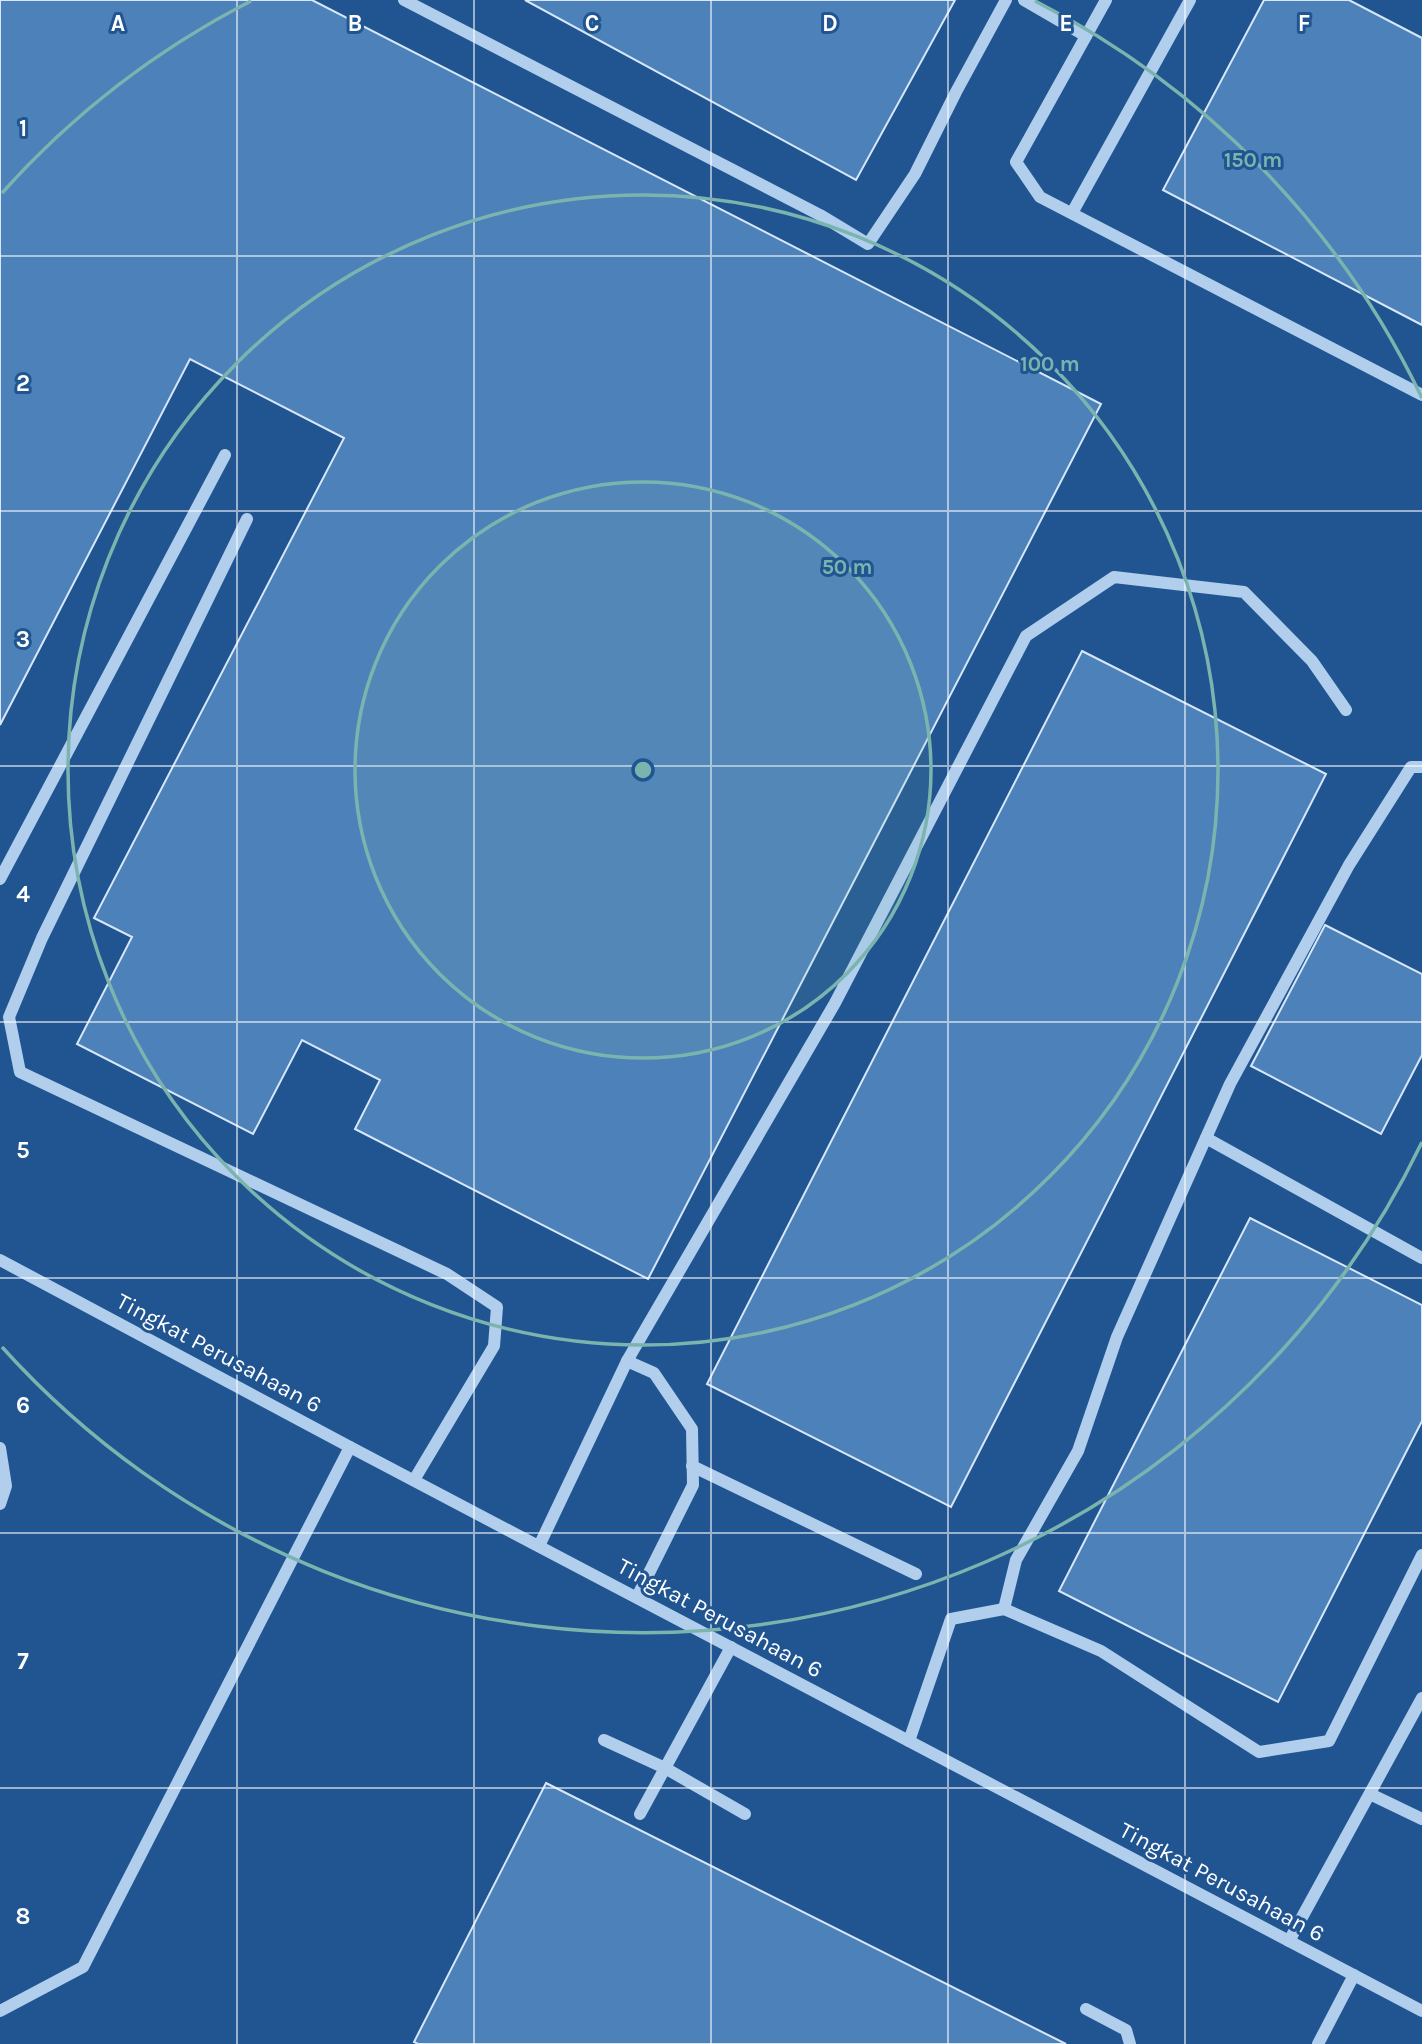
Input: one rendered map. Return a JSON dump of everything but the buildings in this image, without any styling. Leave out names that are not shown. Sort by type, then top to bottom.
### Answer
[{"type":"street","points":[[404,0],[820,215],[867,244],[915,174],[1006,0]]},
{"type":"street","points":[[1024,0],[1086,36]]},
{"type":"street","points":[[1106,0],[1016,162],[1040,197],[1422,395]]},
{"type":"street","points":[[1072,213],[1190,0]]},
{"type":"street","points":[[0,880],[225,455]]},
{"type":"street","points":[[247,519],[42,938],[9,1017],[20,1072],[447,1274],[497,1307],[494,1346],[414,1480]]},
{"type":"street","points":[[539,1546],[627,1361],[835,1003],[1026,636],[1114,577],[1244,592],[1312,661],[1346,710]]},
{"type":"street","points":[[1004,1609],[1016,1560],[1078,1451],[1117,1337],[1230,1084],[1349,865],[1411,767],[1422,767]]},
{"type":"street","points":[[1206,1138],[1422,1258]]},
{"type":"street","name":"Tingkat Perusahaan 6","points":[[0,1260],[1422,2011]]},
{"type":"street","points":[[627,1361],[654,1373],[692,1429],[693,1485],[637,1597]]},
{"type":"street","points":[[0,2011],[83,1968],[350,1447]]},
{"type":"street","points":[[0,1448],[6,1486],[0,1504]]},
{"type":"street","points":[[692,1466],[916,1574]]},
{"type":"street","points":[[909,1741],[951,1619],[1004,1609],[1101,1651],[1259,1752],[1329,1741],[1422,1555]]},
{"type":"street","points":[[640,1814],[730,1647]]},
{"type":"street","points":[[1289,1941],[1370,1794],[1417,1718],[1422,1698]]},
{"type":"street","points":[[604,1740],[665,1768],[745,1814]]},
{"type":"street","points":[[1370,1794],[1422,1819]]},
{"type":"street","points":[[1318,2044],[1354,1975]]},
{"type":"street","points":[[1086,2009],[1126,2030],[1130,2044]]}]
